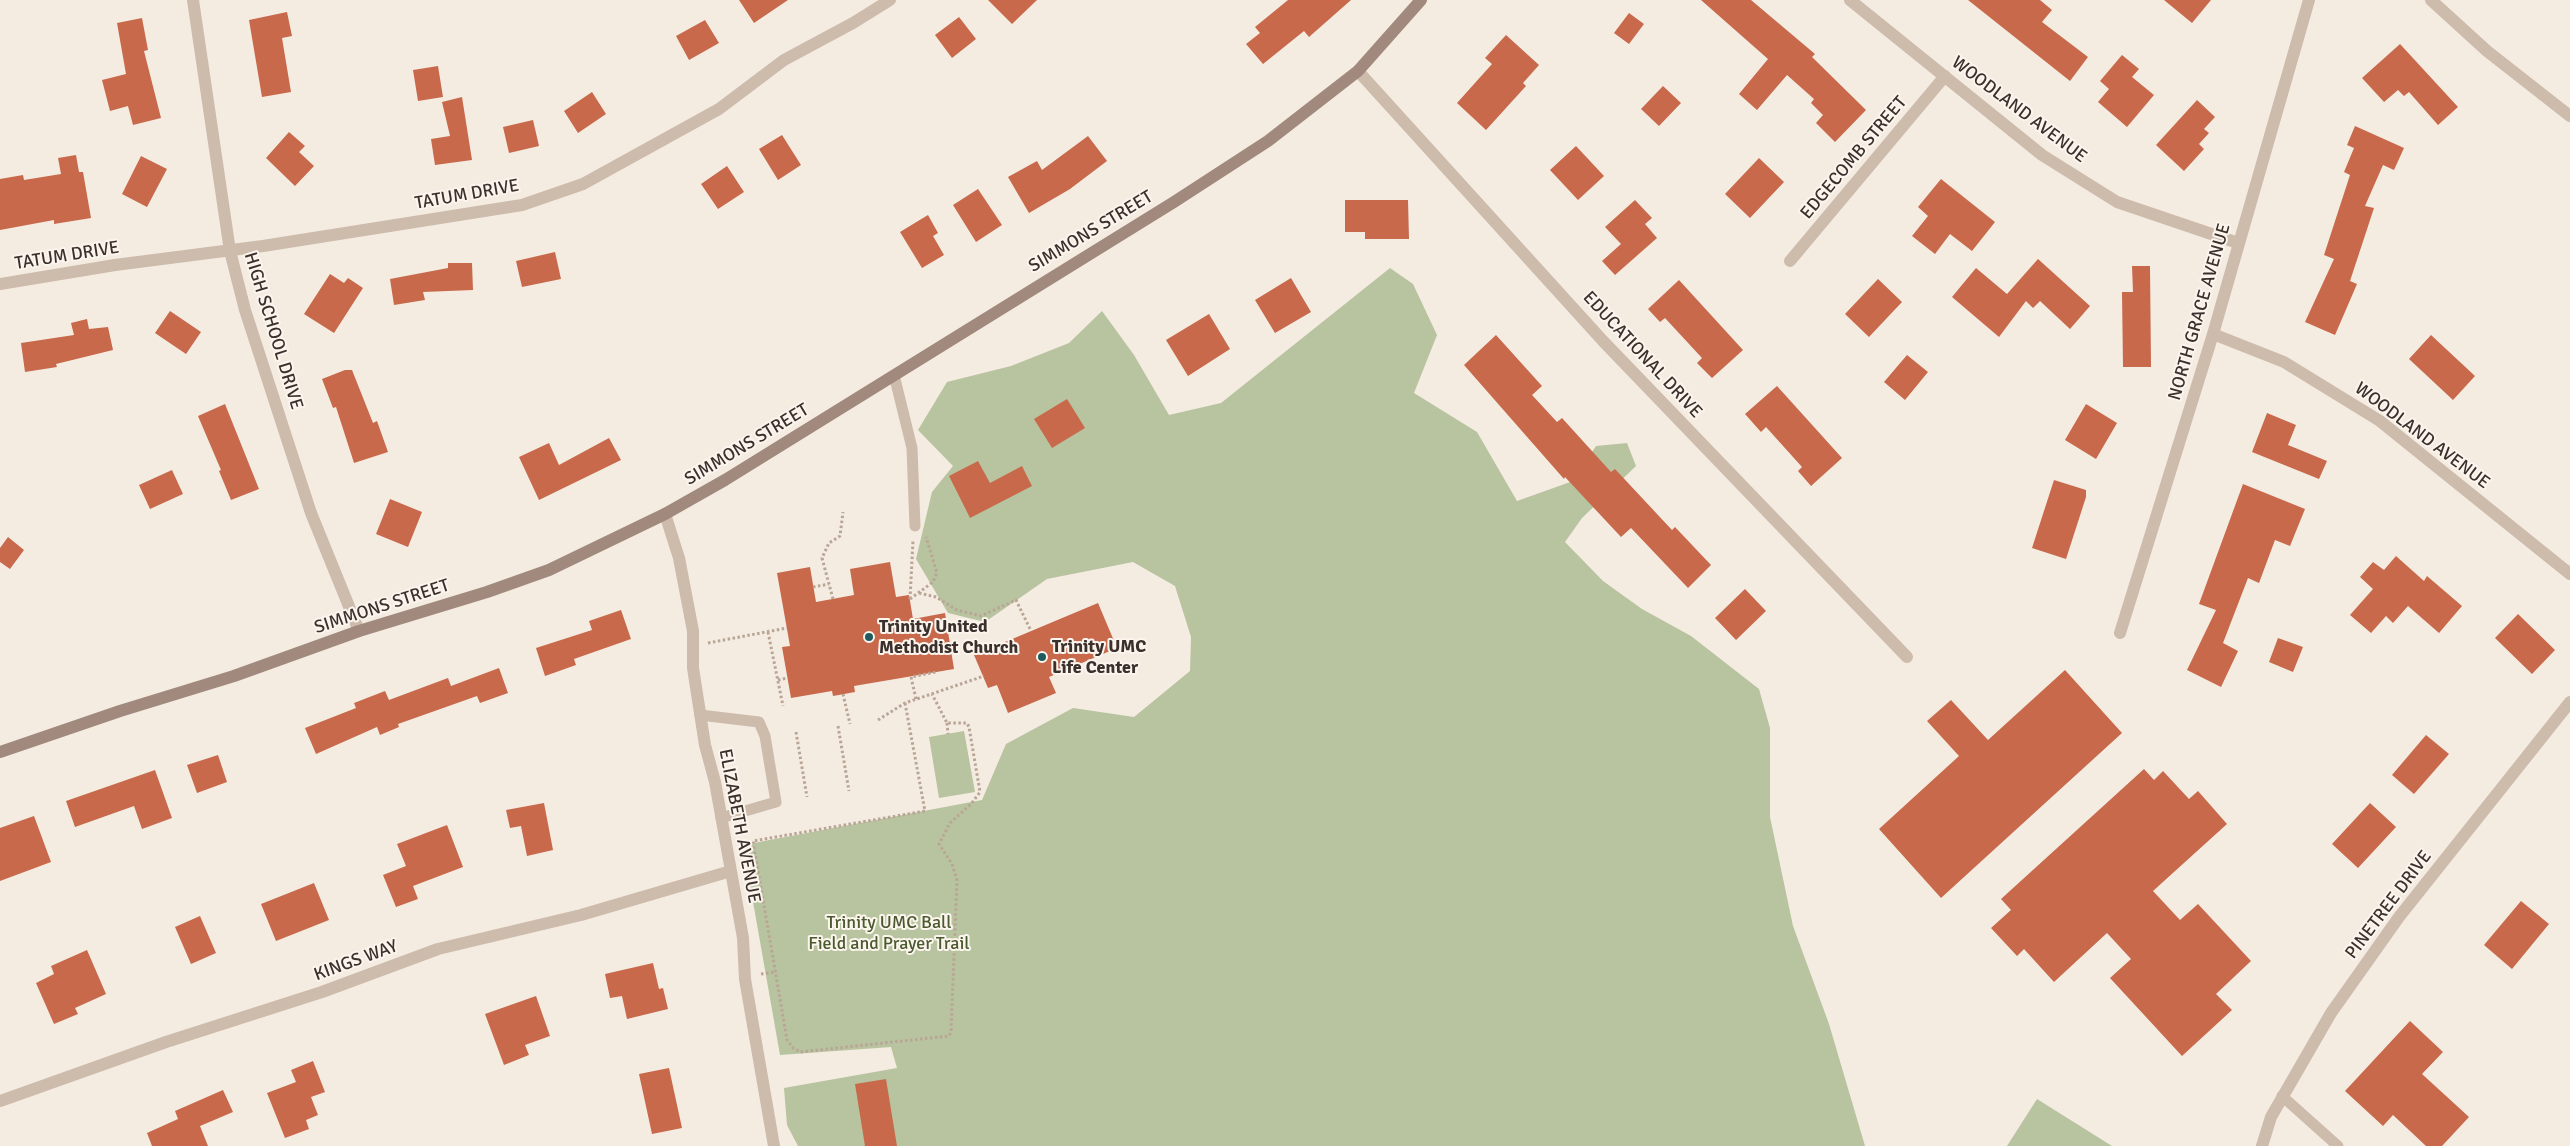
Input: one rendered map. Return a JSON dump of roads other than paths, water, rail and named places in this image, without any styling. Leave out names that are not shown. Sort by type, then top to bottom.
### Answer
[{"type":"street","name":"HIGH SCHOOL DRIVE","points":[[194,0],[230,251],[245,310],[307,500],[359,632]]},
{"type":"street","name":"TATUM DRIVE","points":[[0,284],[115,265],[230,251],[522,205],[584,184],[719,110],[784,60],[890,0]]},
{"type":"street","name":"SIMMONS STREET","points":[[0,752],[549,570],[665,514],[726,480],[1182,197],[1268,141],[1358,71],[1421,0]]},
{"type":"street","name":"WOODLAND AVENUE","points":[[1850,0],[2042,155],[2117,202],[2238,243]]},
{"type":"street","name":"NORTH GRACE AVENUE","points":[[2120,633],[2213,334],[2309,0]]},
{"type":"street","points":[[2431,0],[2487,52],[2569,112]]},
{"type":"street","name":"EDUCATIONAL DRIVE","points":[[1358,71],[1603,341],[1907,657]]},
{"type":"street","name":"EDGECOMB STREET","points":[[1790,261],[1945,76]]},
{"type":"street","name":"WOODLAND AVENUE","points":[[2213,334],[2284,362],[2380,421],[2570,574]]},
{"type":"street","name":"ELIZABETH AVENUE","points":[[665,514],[679,558],[693,631],[693,668],[700,715],[743,938],[745,979],[774,1146]]},
{"type":"street","name":"PINETREE DRIVE","points":[[2262,1146],[2271,1117],[2331,1013],[2400,917],[2570,702]]},
{"type":"street","name":"KINGS WAY","points":[[0,1101],[166,1042],[322,992],[438,949],[581,915],[730,872]]},
{"type":"lane","points":[[894,375],[912,448],[914,526]]},
{"type":"lane","points":[[700,715],[758,722],[765,736],[776,802],[721,818]]},
{"type":"lane","points":[[2282,1096],[2338,1146]]},
{"type":"place","name":"Trinity United Methodist Church","points":[[869,637]]},
{"type":"place","name":"Trinity UMC Life Center","points":[[1042,657]]},
{"type":"park label","name":"Trinity UMC Ball Field and Prayer Trail","points":[[889,933]]}]
